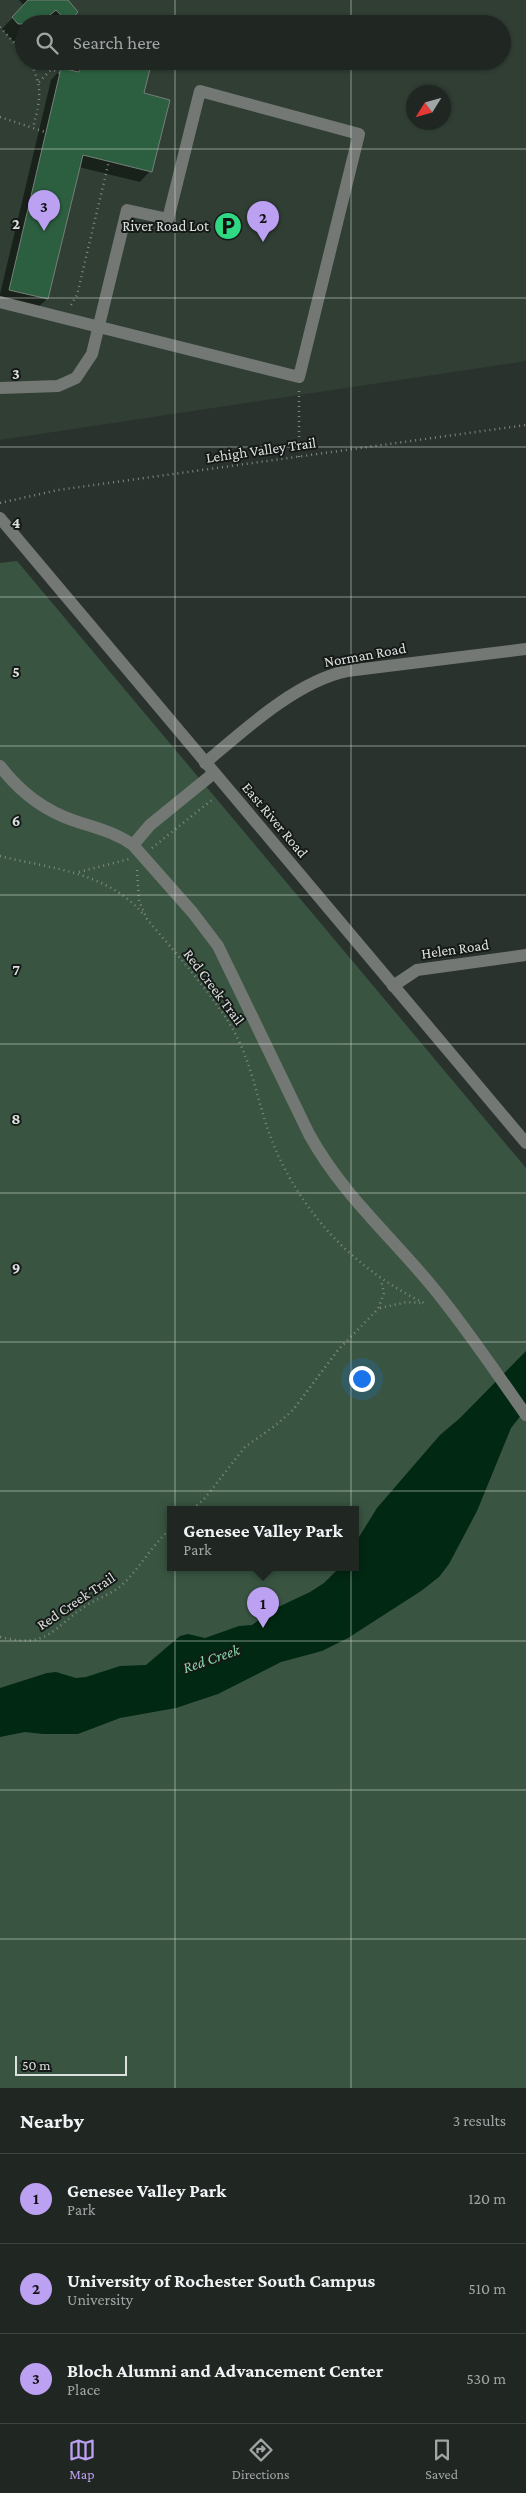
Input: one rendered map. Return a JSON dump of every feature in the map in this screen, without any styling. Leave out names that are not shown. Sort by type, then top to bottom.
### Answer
[{"type":"street","points":[[0,302],[98,328],[299,377],[360,134],[200,91],[168,219],[127,210],[98,328],[92,354],[76,378],[58,386],[0,388]]},
{"type":"street","name":"East River Road","points":[[0,518],[526,1143]]},
{"type":"street","name":"Norman Road","points":[[133,845],[150,825],[210,768],[295,693],[324,677],[347,671],[526,649]]},
{"type":"street","points":[[0,766],[4,781],[52,810],[75,821],[113,833],[133,845],[207,930],[218,946],[309,1134],[325,1162],[356,1203],[440,1296],[526,1415]]},
{"type":"street","name":"Helen Road","points":[[393,986],[417,970],[526,955]]},
{"type":"path","points":[[0,27],[15,44]]},
{"type":"path","points":[[33,128],[39,102],[39,82],[34,70]]},
{"type":"path","points":[[39,82],[52,70],[60,72]]},
{"type":"path","points":[[0,117],[45,132]]},
{"type":"path","points":[[66,307],[72,305],[77,294],[109,161]]},
{"type":"path","points":[[299,377],[299,456]]},
{"type":"path","name":"Lehigh Valley Trail","points":[[0,503],[58,490],[526,425]]},
{"type":"path","points":[[77,872],[142,856],[213,799]]},
{"type":"path","points":[[0,856],[77,872],[98,881],[126,898],[147,919]]},
{"type":"path","name":"Red Creek Trail","points":[[142,856],[138,865],[139,901],[147,919],[224,1016],[237,1037],[272,1140],[284,1167],[304,1203],[329,1233],[381,1278],[424,1303]]},
{"type":"path","points":[[196,1506],[205,1498],[245,1447],[276,1425],[293,1410],[338,1350],[378,1309],[384,1293],[381,1278]]},
{"type":"path","points":[[378,1309],[407,1302],[430,1302],[440,1296]]},
{"type":"path","name":"Red Creek Trail","points":[[0,1637],[29,1642],[49,1634],[89,1604],[113,1592],[125,1582],[153,1546],[167,1532]]},
{"type":"shaded area","points":[[0,0],[526,0],[526,361],[0,440]]},
{"type":"shaded area","points":[[17,561],[526,1168],[526,2088],[0,2088],[0,563]]},
{"type":"water","name":"Red Creek","points":[[526,1351],[526,1409],[511,1428],[477,1511],[449,1564],[439,1577],[421,1591],[348,1638],[322,1651],[281,1662],[218,1694],[176,1708],[120,1718],[78,1734],[25,1732],[0,1737],[0,1688],[47,1673],[56,1672],[76,1678],[86,1677],[120,1666],[146,1665],[180,1636],[188,1634],[205,1638],[239,1626],[252,1625],[274,1609],[310,1592],[324,1583],[336,1571],[359,1571],[359,1537],[377,1508],[440,1435],[460,1418]]},
{"type":"building","points":[[28,0],[68,0],[78,12],[75,15],[61,15],[56,10],[50,15],[15,15],[15,20],[12,17]]},
{"type":"building","points":[[61,70],[79,72],[79,70],[150,70],[144,93],[170,100],[152,172],[83,155],[48,299],[9,290]]},
{"type":"place","name":"River Road Lot","points":[[228,226]]},
{"type":"place","name":"Bloch Alumni and Advancement Center","points":[[44,231]]},
{"type":"place","name":"University of Rochester South Campus","points":[[263,242]]},
{"type":"place","name":"Genesee Valley Park","points":[[263,1628]]}]
